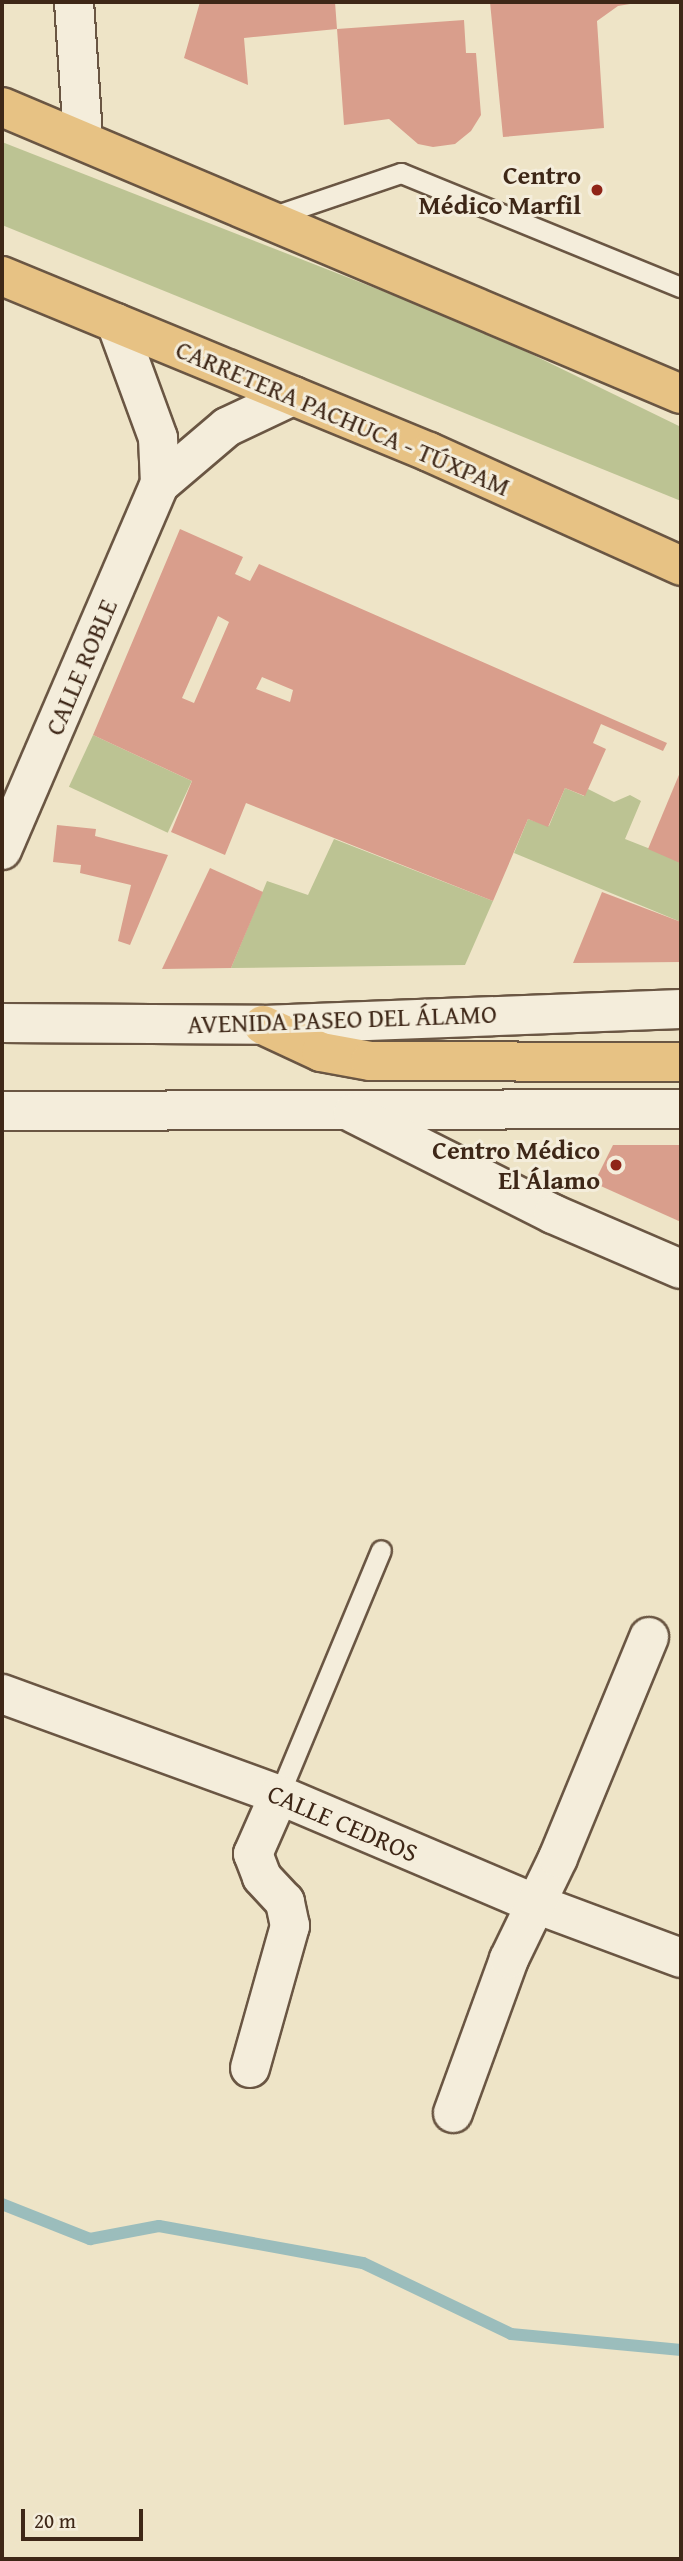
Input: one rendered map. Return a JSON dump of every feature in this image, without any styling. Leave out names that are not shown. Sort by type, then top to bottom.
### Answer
[{"type":"main road","points":[[2,107],[271,217],[681,394]]},
{"type":"main road","name":"CARRETERA PACHUCA - TÚXPAM","points":[[2,276],[293,396],[681,566]]},
{"type":"main road","points":[[263,1025],[321,1052],[370,1061],[681,1062]]},
{"type":"street","points":[[74,2],[83,138]]},
{"type":"street","name":"CALLE ROBLE","points":[[2,850],[160,484],[158,438],[116,323]]},
{"type":"street","name":"CALLE ROBLE","points":[[160,484],[227,427],[293,396]]},
{"type":"street","name":"AVENIDA PASEO DEL ÁLAMO","points":[[2,1023],[263,1025],[681,1009]]},
{"type":"street","points":[[345,1109],[553,1214],[681,1269]]},
{"type":"street","points":[[2,1111],[681,1110]]},
{"type":"street","points":[[453,2113],[509,1959],[536,1905],[649,1637]]},
{"type":"street","name":"CALLE CEDROS","points":[[2,1694],[279,1795],[536,1905],[681,1958]]},
{"type":"street","points":[[250,2068],[290,1926],[285,1902],[262,1877],[253,1854],[279,1795]]},
{"type":"lane","points":[[271,217],[401,173],[681,287]]},
{"type":"lane","points":[[279,1795],[381,1550]]},
{"type":"green space","points":[[2,142],[482,330],[681,427],[681,501],[2,225]]},
{"type":"green space","points":[[93,735],[192,781],[168,833],[69,787]]},
{"type":"green space","points":[[565,788],[584,796],[588,789],[614,802],[630,795],[641,801],[625,839],[681,861],[681,922],[514,853],[528,819],[549,826]]},
{"type":"green space","points":[[334,839],[493,901],[465,965],[231,968],[267,881],[308,895]]},
{"type":"building","points":[[200,2],[335,2],[337,29],[244,38],[248,85],[184,58]]},
{"type":"building","points":[[490,2],[642,2],[618,6],[597,21],[604,128],[503,137]]},
{"type":"building","points":[[464,20],[466,53],[476,53],[481,115],[471,131],[455,144],[433,147],[418,144],[389,119],[344,125],[337,29]]},
{"type":"building","points":[[180,529],[243,557],[235,574],[250,581],[259,564],[667,743],[663,751],[601,724],[593,743],[606,749],[585,796],[565,788],[548,827],[528,819],[493,901],[246,803],[225,855],[171,832],[192,781],[93,735]],"holes":[[[218,616],[229,622],[194,703],[182,698]],[[262,677],[293,690],[290,702],[256,689]]]},
{"type":"building","points":[[681,770],[681,861],[680,863],[648,849]]},
{"type":"building","points":[[57,825],[96,829],[95,836],[168,855],[130,945],[118,941],[131,885],[80,873],[81,865],[53,862]]},
{"type":"building","points":[[210,868],[263,892],[231,968],[162,969]]},
{"type":"building","points":[[602,892],[681,922],[681,962],[573,963]]},
{"type":"building","name":"Centro Médico El Álamo","points":[[613,1145],[681,1145],[681,1222],[594,1183]]},
{"type":"waterway","points":[[2,2204],[90,2239],[159,2226],[363,2263],[511,2334],[681,2350]]},
{"type":"place","name":"Centro Médico Marfil","points":[[597,190]]},
{"type":"place","name":"Centro Médico El Álamo","points":[[616,1165]]}]
